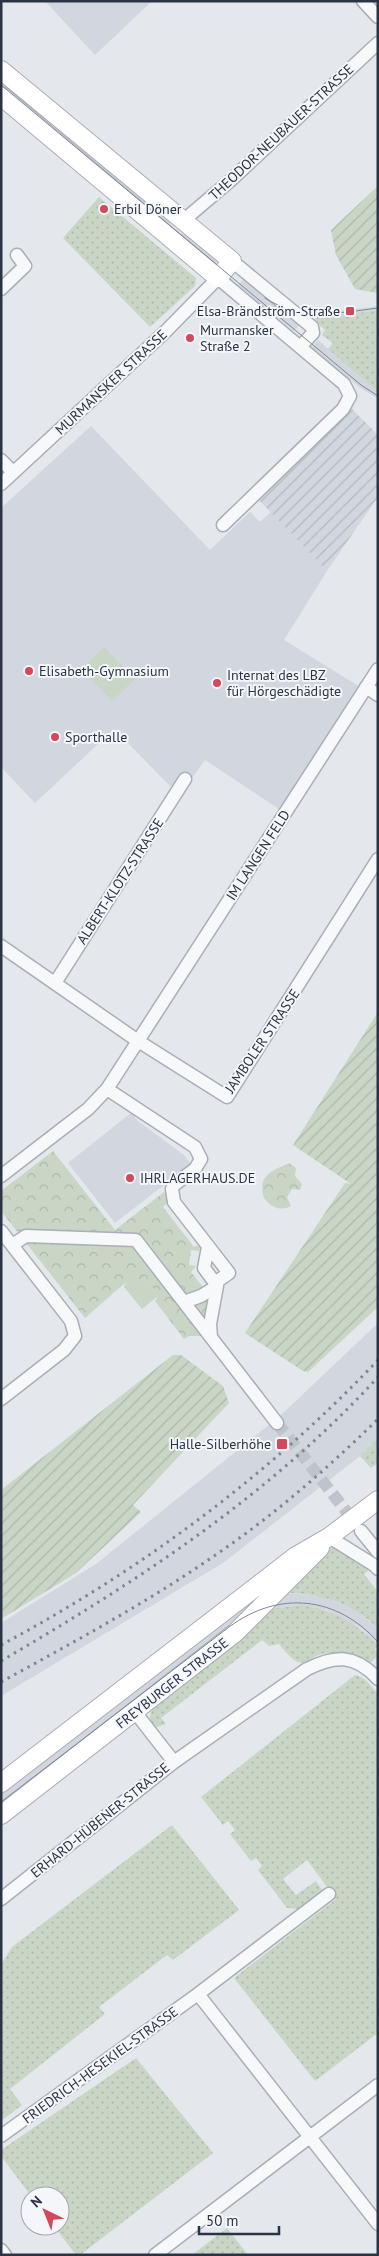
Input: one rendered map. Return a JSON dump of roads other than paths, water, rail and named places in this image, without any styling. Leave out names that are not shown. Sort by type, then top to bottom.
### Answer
[{"type":"street","points":[[363,1],[378,17]]},
{"type":"street","name":"THEODOR-NEUBAUER-STRASSE","points":[[184,220],[231,180],[378,43]]},
{"type":"street","points":[[1,70],[312,327],[313,333],[300,347]]},
{"type":"street","points":[[1,96],[349,390],[349,400],[343,409],[222,525]]},
{"type":"street","points":[[170,237],[184,220]]},
{"type":"street","points":[[1,289],[25,266],[17,255]]},
{"type":"street","points":[[218,278],[232,261]]},
{"type":"street","name":"MURMANSKER STRASSE","points":[[1,484],[165,332],[218,278]]},
{"type":"street","points":[[1,460],[13,472]]},
{"type":"street","name":"IM LANGEN FELD","points":[[1,1176],[88,1109],[107,1088],[378,669]]},
{"type":"street","points":[[366,687],[378,695]]},
{"type":"street","name":"ALBERT-KLOTZ-STRASSE","points":[[55,983],[185,779]]},
{"type":"street","name":"JAMBOLER STRASSE","points":[[1,946],[138,1041],[227,1098],[378,859]]},
{"type":"street","points":[[107,1088],[195,1147],[201,1159],[198,1165],[174,1186],[172,1195],[174,1202],[208,1247]]},
{"type":"street","points":[[1,1231],[71,1322],[75,1336],[64,1350],[1,1399]]},
{"type":"street","points":[[12,1245],[26,1236],[136,1240],[277,1423]]},
{"type":"street","points":[[184,1302],[217,1286],[210,1324],[211,1337]]},
{"type":"street","name":"FREYBURGER STRASSE","points":[[1,1783],[296,1556],[330,1537],[378,1500]]},
{"type":"street","points":[[361,1530],[378,1552]]},
{"type":"street","points":[[330,1537],[378,1569]]},
{"type":"street","name":"FREYBURGER STRASSE","points":[[1,1815],[241,1628],[312,1558],[330,1537]]},
{"type":"street","points":[[174,1762],[295,1676],[325,1660],[345,1659],[362,1665],[378,1679]]},
{"type":"street","name":"ERHARD-HÜBENER-STRASSE","points":[[1,1899],[174,1762],[135,1712]]},
{"type":"street","name":"FRIEDRICH-HESEKIEL-STRASSE","points":[[1,2136],[198,1994],[329,1894]]},
{"type":"street","points":[[198,1994],[378,2224]]},
{"type":"street","points":[[155,2255],[378,2085]]},
{"type":"street","points":[[1,2250],[5,2255]]},
{"type":"tunnel","points":[[277,1423],[357,1525]]},
{"type":"tram line","points":[[1,85],[361,385],[378,396]]},
{"type":"tram line","points":[[265,298],[278,305],[306,313],[320,314],[378,308]]},
{"type":"tram line","points":[[1,1802],[229,1627],[248,1615],[268,1607],[287,1603],[307,1603],[326,1607],[344,1615],[362,1627],[378,1642]]},
{"type":"railway","points":[[1,1645],[104,1585],[201,1518],[293,1442],[378,1360]]},
{"type":"railway","points":[[1,1661],[152,1567],[247,1498],[293,1460],[378,1377]]},
{"type":"railway","points":[[1,1682],[136,1606],[236,1541],[299,1491],[378,1419]]},
{"type":"place","name":"Erbil Döner","points":[[104,209]]},
{"type":"place","name":"Elsa-Brändström-Straße","points":[[350,311]]},
{"type":"place","name":"Murmansker Straße 2","points":[[190,338]]},
{"type":"place","name":"Elisabeth-Gymnasium","points":[[29,671]]},
{"type":"place","name":"Internat des LBZ für Hörgeschädigte","points":[[217,683]]},
{"type":"place","name":"Sporthalle","points":[[55,737]]},
{"type":"place","name":"IHRLAGERHAUS.DE","points":[[130,1178]]},
{"type":"place","name":"Halle-Silberhöhe","points":[[282,1444]]}]
